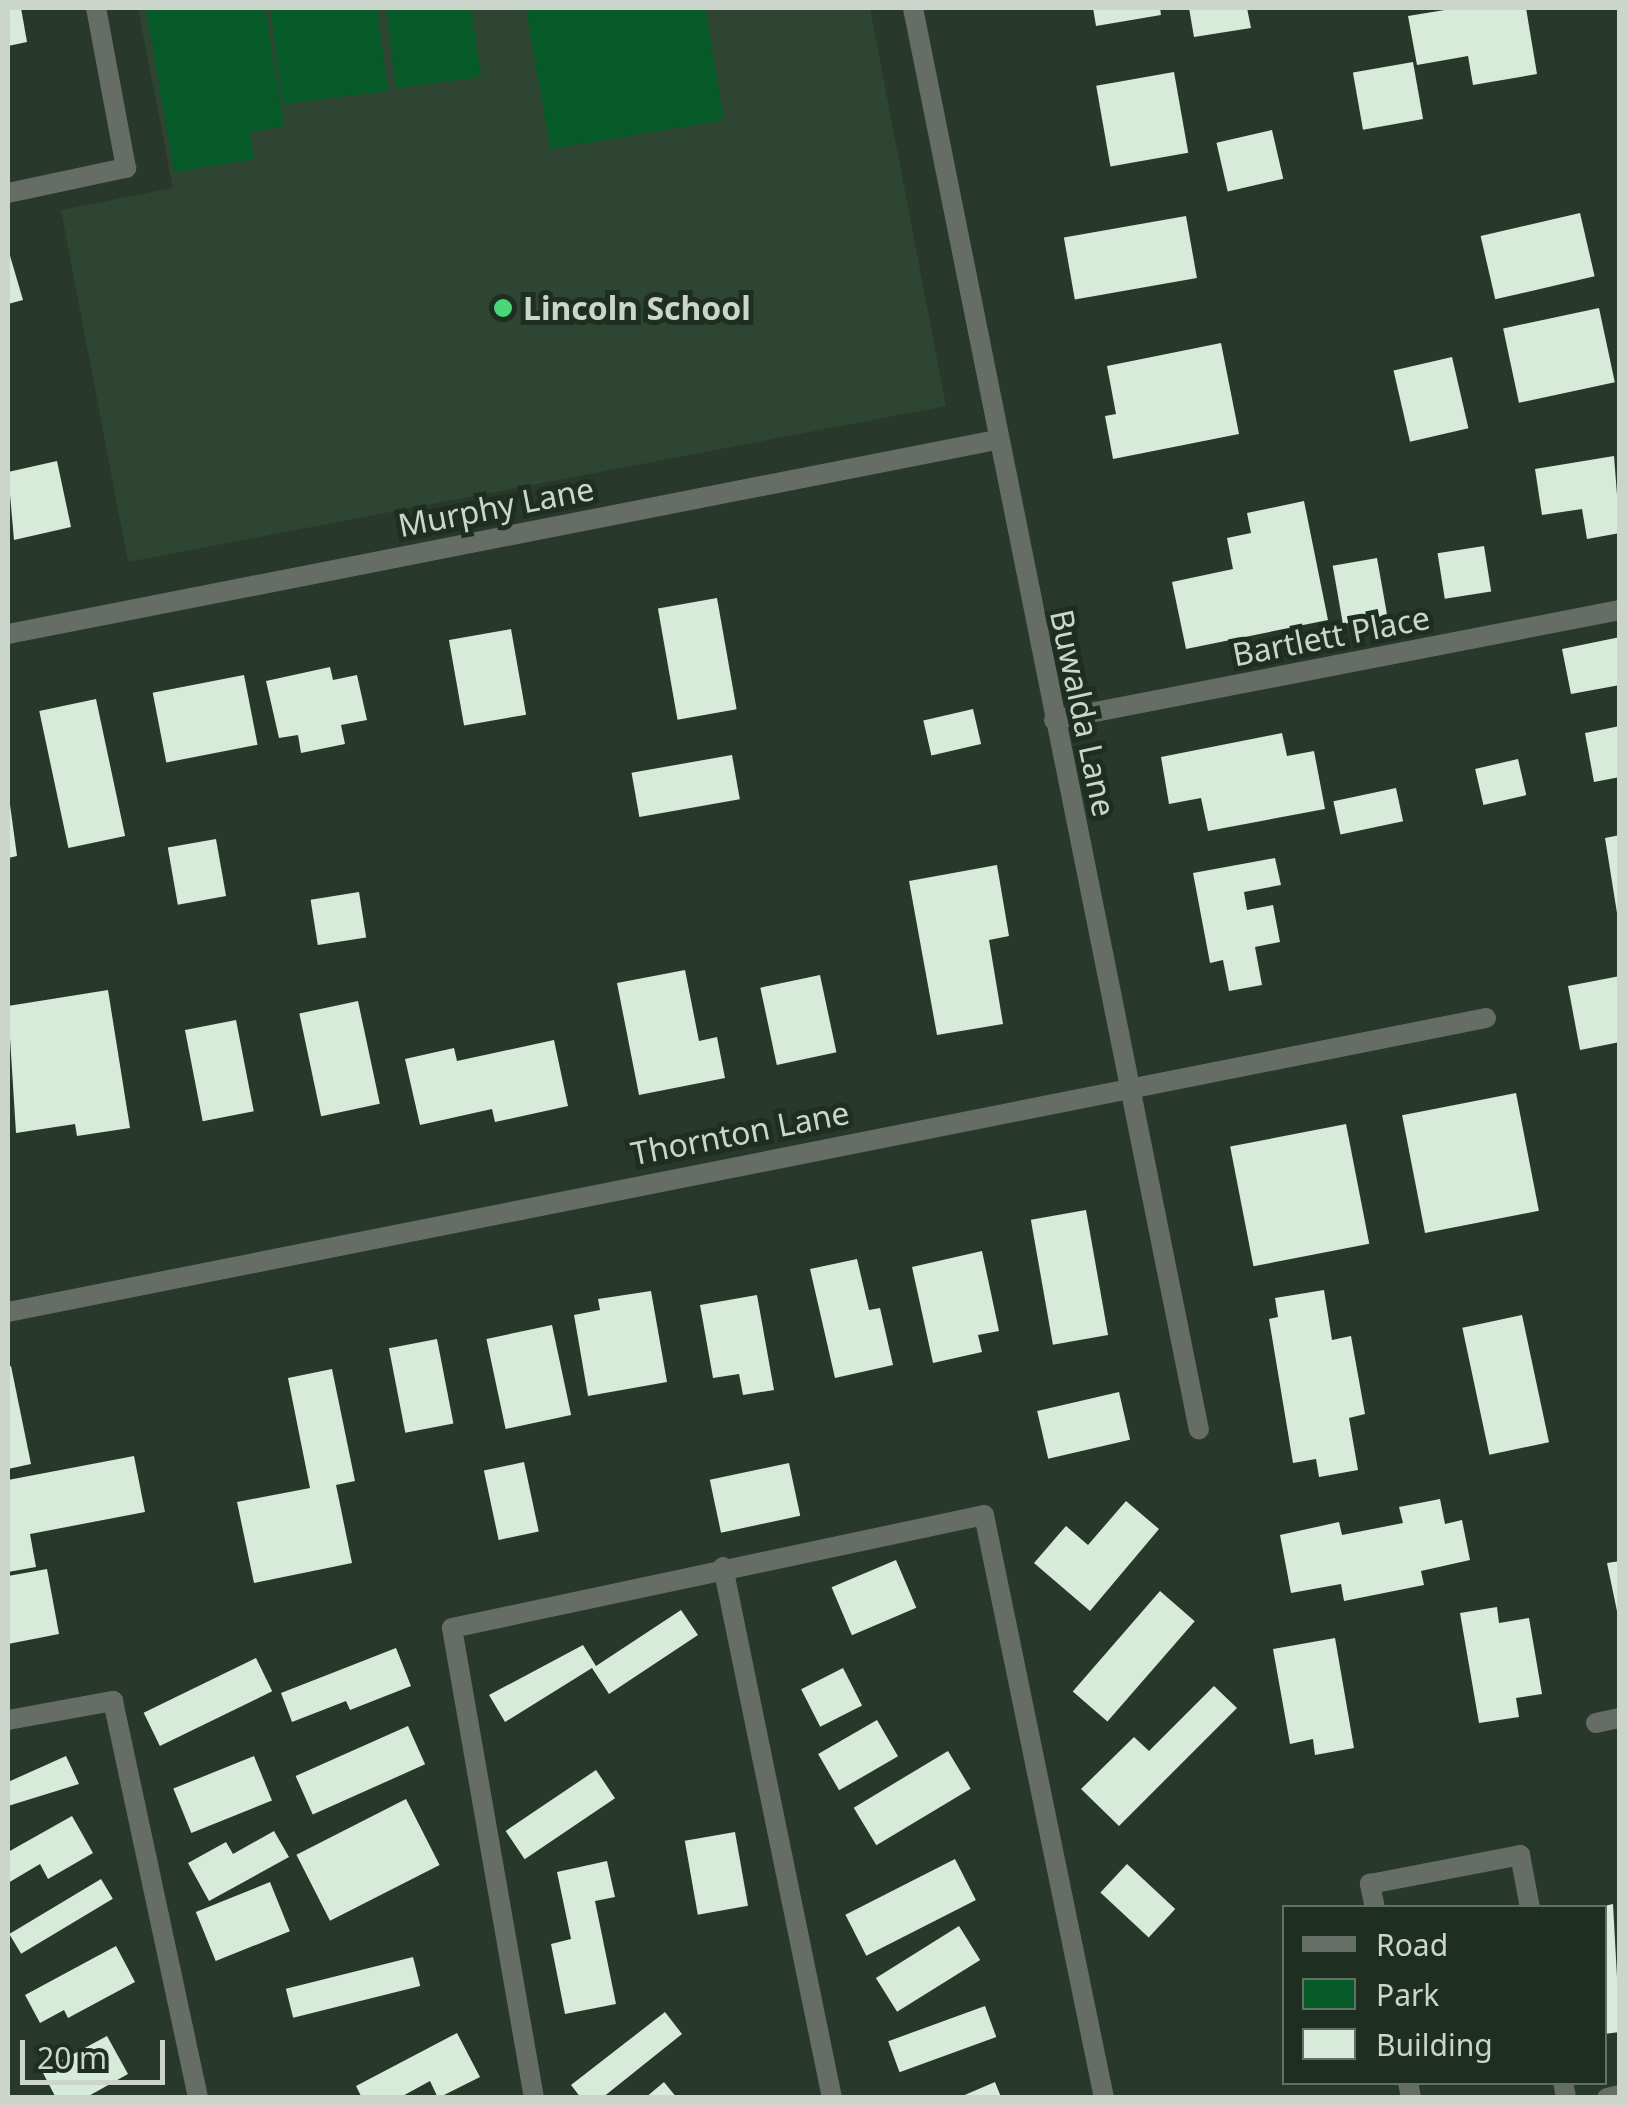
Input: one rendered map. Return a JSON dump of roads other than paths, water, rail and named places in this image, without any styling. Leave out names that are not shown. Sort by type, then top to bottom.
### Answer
[{"type":"street","points":[[8,193],[126,168],[96,8]]},
{"type":"street","name":"Buwalda Lane","points":[[913,8],[996,440],[1199,1430]]},
{"type":"street","name":"Murphy Lane","points":[[8,634],[996,440]]},
{"type":"street","name":"Bartlett Place","points":[[1054,720],[1620,610]]},
{"type":"street","name":"Thornton Lane","points":[[8,1312],[1130,1085],[1486,1018]]},
{"type":"street","points":[[534,2098],[452,1628],[723,1567],[984,1515],[1104,2098]]},
{"type":"street","points":[[723,1567],[832,2098]]},
{"type":"street","points":[[8,1720],[113,1701],[198,2098]]},
{"type":"street","points":[[1596,1722],[1620,1718]]},
{"type":"street","points":[[1374,1905],[1370,1884],[1520,1855],[1529,1905]]},
{"type":"street","points":[[1608,2098],[1620,2095]]},
{"type":"place","name":"Lincoln School","points":[[503,308]]}]
